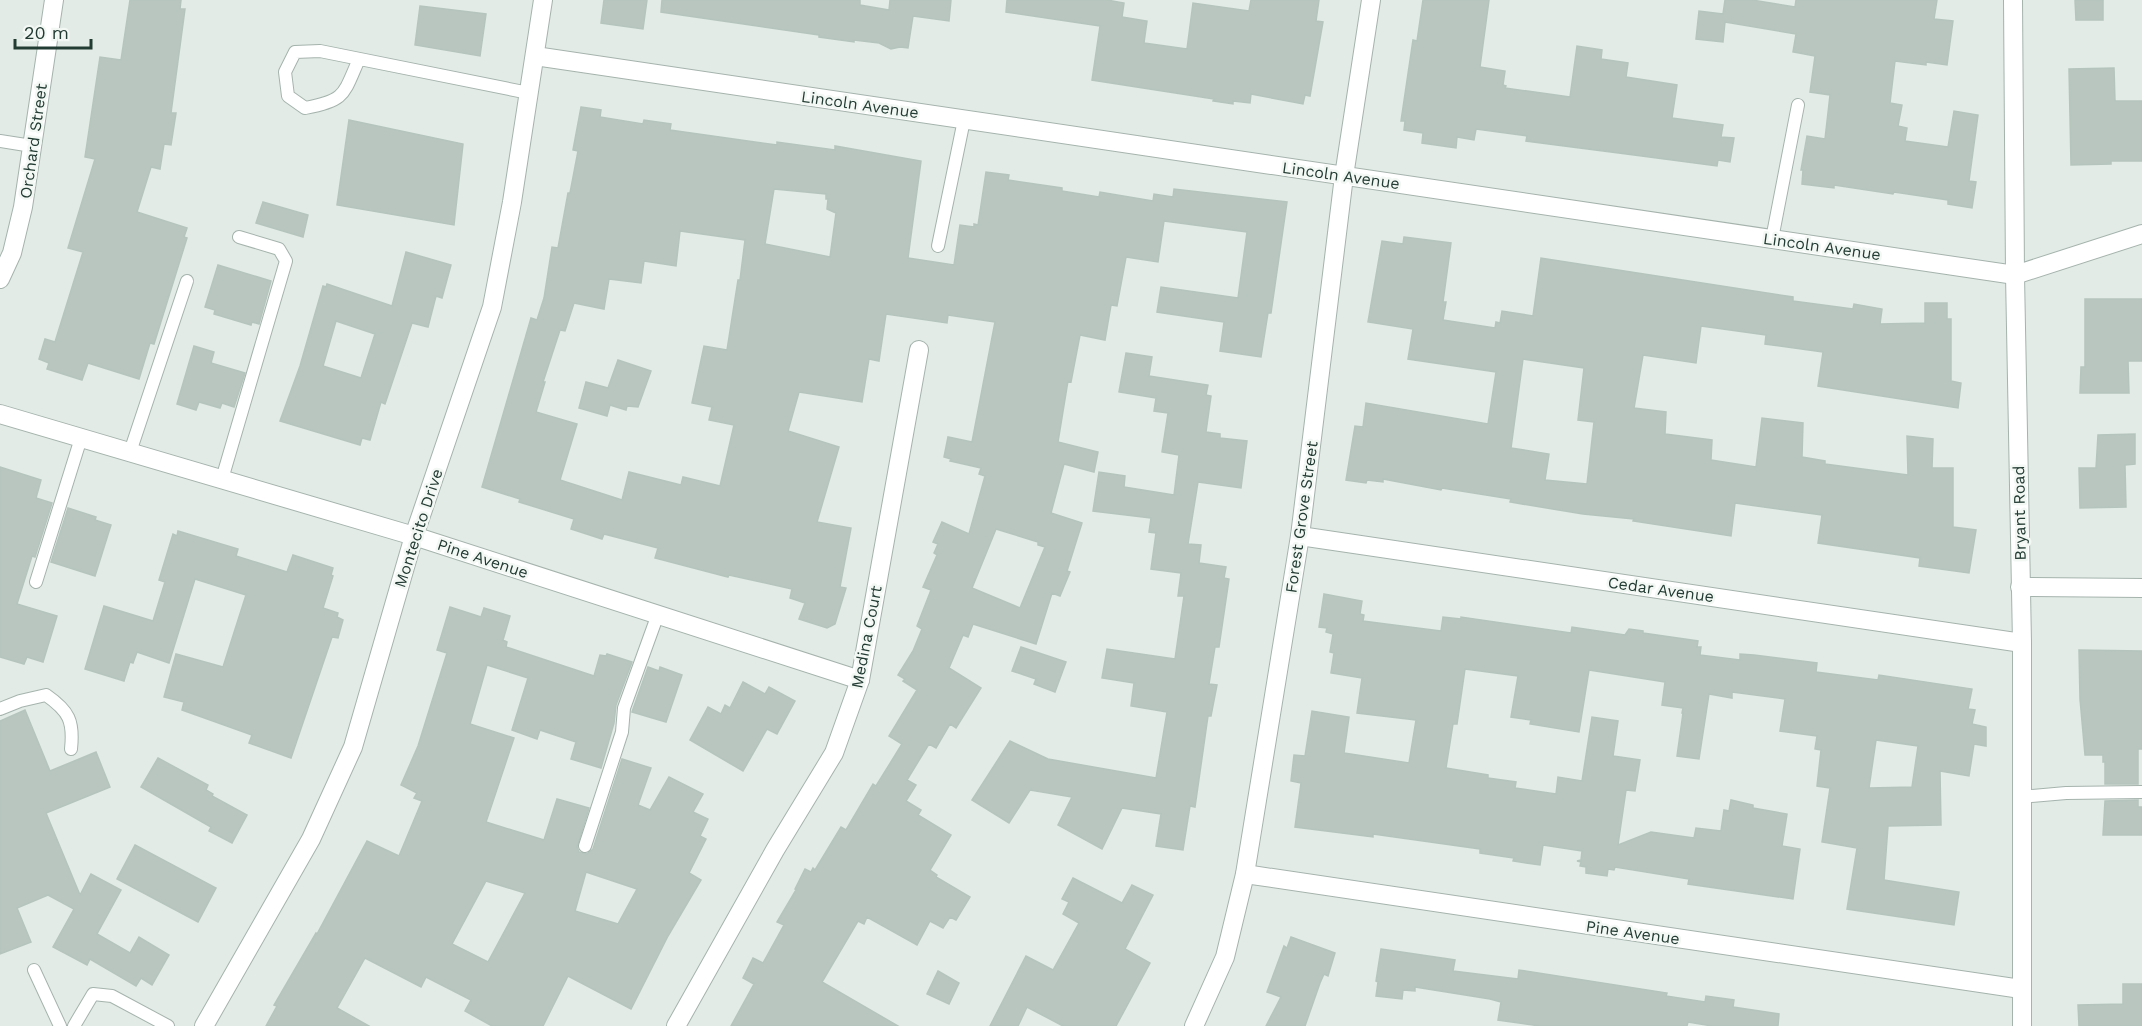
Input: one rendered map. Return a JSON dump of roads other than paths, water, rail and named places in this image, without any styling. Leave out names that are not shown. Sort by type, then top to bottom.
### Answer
[{"type":"street","name":"Orchard Street","points":[[0,279],[12,253],[21,216],[54,0]]},
{"type":"street","name":"Montecito Drive","points":[[204,1026],[311,839],[353,747],[414,536],[492,307],[512,202],[543,0]]},
{"type":"street","name":"Forest Grove Street","points":[[1194,1026],[1225,957],[1245,874],[1300,536],[1344,176],[1371,0]]},
{"type":"street","name":"Bryant Road","points":[[2013,0],[2015,275],[2022,643],[2022,1026]]},
{"type":"street","name":"Lincoln Avenue","points":[[535,56],[2015,275],[2142,234]]},
{"type":"street","name":"Medina Court","points":[[676,1026],[834,753],[860,680],[918,350]]},
{"type":"street","name":"Pine Avenue","points":[[0,414],[414,536],[860,680]]},
{"type":"street","name":"Cedar Avenue","points":[[1300,536],[2022,643]]},
{"type":"street","points":[[2020,587],[2142,588]]},
{"type":"street","name":"Pine Avenue","points":[[1245,874],[2021,989]]},
{"type":"lane","points":[[359,59],[344,93],[330,103],[305,108],[288,96],[285,72],[295,52],[320,51],[529,93]]},
{"type":"lane","points":[[1772,239],[1798,105]]},
{"type":"lane","points":[[938,246],[964,120]]},
{"type":"lane","points":[[0,141],[32,146]]},
{"type":"lane","points":[[222,479],[286,261],[279,249],[239,237]]},
{"type":"lane","points":[[130,452],[187,281]]},
{"type":"lane","points":[[36,582],[81,438]]},
{"type":"lane","points":[[585,846],[622,732],[624,708],[658,614]]},
{"type":"lane","points":[[0,709],[20,700],[46,695],[62,706],[74,729],[71,749]]},
{"type":"lane","points":[[2021,797],[2066,793],[2142,792]]},
{"type":"lane","points":[[34,970],[60,1026]]},
{"type":"lane","points":[[74,1026],[93,994],[112,996],[168,1026]]}]
